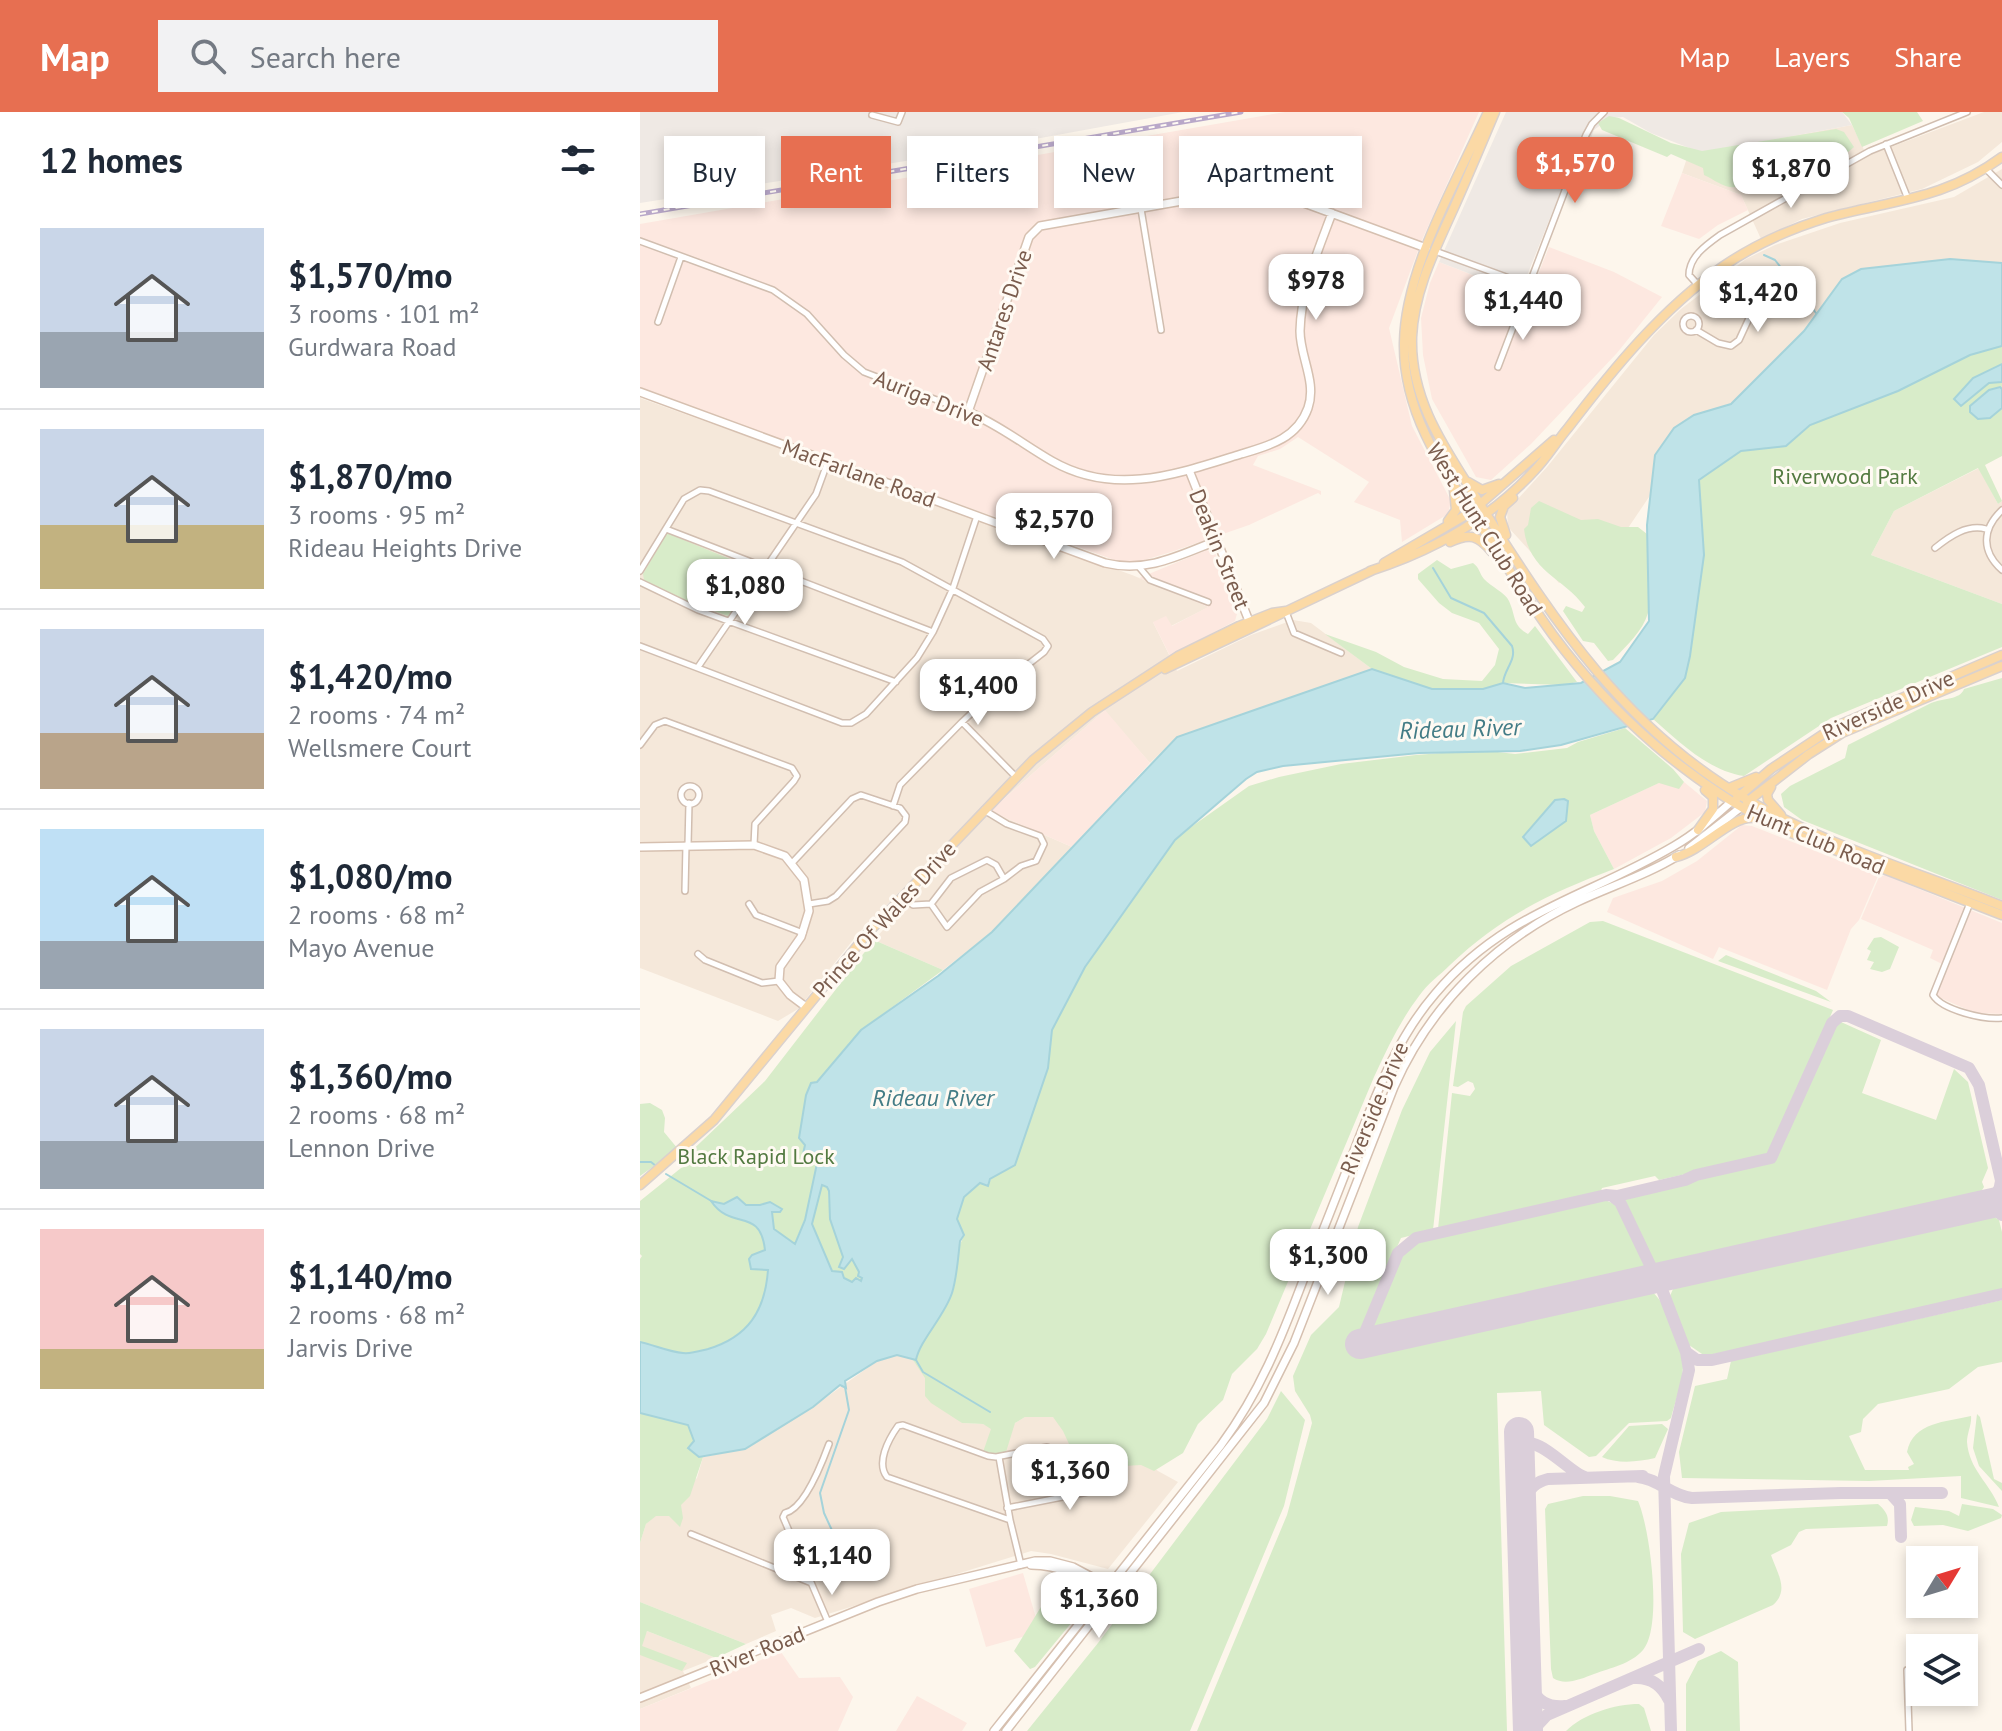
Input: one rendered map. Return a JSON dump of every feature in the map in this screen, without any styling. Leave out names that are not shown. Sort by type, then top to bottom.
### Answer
[{"type":"main road","name":"West Hunt Club Road","points":[[1486,126],[1488,112]]},
{"type":"main road","name":"West Hunt Club Road","points":[[1495,112],[1430,249],[1408,307],[1404,336],[1412,400],[1423,432],[1453,485],[1559,643],[1610,702]]},
{"type":"main road","name":"Prince Of Wales Drive","points":[[640,1185],[686,1148],[722,1111],[867,934],[983,810],[1071,728],[1149,675],[1370,571],[1423,540],[1486,513],[1536,470],[1648,331],[1700,284],[1751,250],[1799,227],[1951,188],[2002,157]]},
{"type":"main road","name":"Antares Drive","points":[[1163,204],[1227,193],[1274,192],[1430,249]]},
{"type":"main road","name":"Antares Drive","points":[[968,412],[1029,237],[1035,230],[1053,222],[1140,208]]},
{"type":"main road","name":"Auriga Drive","points":[[968,412],[1064,467],[1095,478],[1141,481],[1189,470],[1285,439],[1302,421],[1311,392],[1300,335],[1301,311],[1306,286],[1332,213]]},
{"type":"main road","name":"West Hunt Club Road","points":[[1430,249],[1416,305],[1412,340],[1414,366],[1426,413],[1463,478],[1546,607],[1620,697]]},
{"type":"main road","name":"MacFarlane Road","points":[[640,392],[1105,563],[1139,567],[1155,564],[1216,541]]},
{"type":"main road","name":"Prince Of Wales Drive","points":[[1370,571],[1430,548],[1474,516],[1481,504],[1568,428]]},
{"type":"main road","name":"Deakin Street","points":[[1189,470],[1251,625]]},
{"type":"main road","points":[[1536,470],[1504,506],[1500,521],[1546,607]]},
{"type":"main road","points":[[1463,478],[1478,489],[1488,490],[1514,476]]},
{"type":"main road","points":[[1418,553],[1423,540],[1455,514],[1453,485]]},
{"type":"main road","points":[[1430,548],[1467,535],[1479,538],[1516,581]]},
{"type":"main road","name":"Riverside Drive","points":[[994,1731],[1221,1445],[1257,1391],[1281,1338],[1382,1080],[1398,1047],[1423,1009],[1461,966],[1506,930],[1539,911],[1642,862],[1698,830],[1771,769],[1817,737],[1855,716],[2002,655]]},
{"type":"main road","name":"Riverside Drive","points":[[1006,1731],[1250,1424],[1276,1381],[1410,1053],[1430,1021],[1462,983],[1508,944],[1568,906],[1676,857],[1809,754],[1842,733],[2002,666]]},
{"type":"main road","name":"Hunt Club Road","points":[[1620,697],[1676,749],[1749,801],[1878,862],[1972,898],[2002,906]]},
{"type":"main road","name":"Hunt Club Road","points":[[1610,702],[1670,758],[1740,808],[1809,841],[1878,862]]},
{"type":"main road","points":[[1729,788],[1771,769]]},
{"type":"main road","points":[[1691,775],[1713,800],[1711,814],[1698,830]]},
{"type":"main road","points":[[1782,775],[1766,796],[1784,819]]},
{"type":"main road","points":[[1676,857],[1697,849],[1738,819],[1760,818]]},
{"type":"main road","points":[[640,847],[754,845],[785,856],[804,880],[809,904],[803,933],[783,961],[779,981],[790,995],[806,1007]]},
{"type":"main road","points":[[1642,862],[1646,871]]},
{"type":"main road","name":"Hunt Club Road","points":[[1972,898],[2002,915]]},
{"type":"main road","name":"River Road","points":[[640,1698],[917,1589],[1035,1561],[1057,1562],[1116,1593]]},
{"type":"street","points":[[872,115],[898,122],[902,112]]},
{"type":"street","points":[[1498,367],[1586,135],[1604,112]]},
{"type":"street","points":[[1696,330],[1723,346],[1731,346],[1739,340],[1751,314],[1747,304],[1711,290],[1689,275],[1690,266],[1700,251],[1720,235],[1811,182],[1886,144],[1967,112]]},
{"type":"street","points":[[1886,144],[1908,200]]},
{"type":"street","points":[[1986,169],[2002,185]]},
{"type":"street","points":[[1140,208],[1161,330]]},
{"type":"street","name":"Auriga Drive","points":[[640,241],[784,297],[807,314],[864,372],[968,412]]},
{"type":"street","points":[[1430,249],[1528,285]]},
{"type":"street","points":[[658,322],[681,257]]},
{"type":"street","points":[[698,667],[816,494],[828,461]]},
{"type":"street","points":[[640,571],[684,499],[699,490],[709,491],[902,562],[1043,639],[1048,646],[962,722],[900,785],[893,806]]},
{"type":"street","points":[[2002,510],[1986,529],[1988,553],[2002,570]]},
{"type":"street","points":[[640,646],[842,723],[851,723],[866,714],[896,682],[917,658],[933,632],[953,588],[977,516]]},
{"type":"street","points":[[1935,548],[1969,527],[1986,529]]},
{"type":"street","points":[[666,529],[933,632]]},
{"type":"street","points":[[1139,567],[1150,580],[1208,602]]},
{"type":"street","points":[[640,582],[698,610],[896,682]]},
{"type":"street","points":[[1286,611],[1294,633],[1341,653]]},
{"type":"street","points":[[640,745],[655,725],[665,721],[792,768],[797,776],[794,781],[755,824],[754,845]]},
{"type":"street","points":[[962,722],[1016,777]]},
{"type":"street","points":[[792,863],[852,799],[861,795],[900,808],[906,816],[905,822],[836,896],[828,901],[809,904]]},
{"type":"street","points":[[685,891],[689,803]]},
{"type":"street","points":[[931,904],[947,927],[980,892],[1021,866],[1036,861],[1044,841],[1036,833],[1007,824],[983,810]]},
{"type":"street","points":[[902,897],[913,905],[931,904],[951,878],[985,861],[996,865],[1004,879]]},
{"type":"street","points":[[1972,898],[1933,995],[1937,1001],[1978,1017],[2002,1018]]},
{"type":"street","points":[[749,904],[756,915],[803,933]]},
{"type":"street","points":[[698,954],[705,960],[762,983],[779,981]]},
{"type":"street","points":[[1007,1508],[1093,1491],[1107,1476],[1104,1468],[1047,1447],[999,1457],[900,1426],[892,1435],[881,1469],[887,1477],[1010,1520]]},
{"type":"street","points":[[828,1622],[783,1517],[803,1501],[829,1444]]},
{"type":"street","points":[[999,1457],[1018,1565]]},
{"type":"street","points":[[691,1534],[810,1583]]},
{"type":"street","points":[[1908,1706],[1909,1731]]},
{"type":"shaded area","points":[[640,112],[1183,112],[1038,138],[1038,136],[907,136],[907,161],[891,163],[891,136],[781,136],[781,181],[765,183],[765,136],[664,136],[664,199],[640,203]]},
{"type":"shaded area","points":[[1285,112],[1479,112],[1422,240],[1389,328],[1412,426],[1451,501],[1448,514],[1402,542],[1400,520],[1354,502],[1369,482],[1298,437],[1280,449],[1258,456],[1253,465],[1321,491],[1321,495],[1318,493],[1249,525],[1171,552],[1141,561],[1117,561],[640,389],[640,224],[732,208],[765,208],[765,202],[781,200],[781,208],[891,208],[891,180],[907,178],[907,208],[1038,208],[1038,155],[1054,152],[1054,208],[1163,208],[1163,136],[1147,136]]},
{"type":"shaded area","points":[[1506,112],[1842,112],[1852,125],[1702,153],[1651,133],[1623,117],[1610,118],[1594,130],[1575,181],[1566,178],[1520,293],[1439,262]]},
{"type":"shaded area","points":[[1984,112],[2002,112],[2002,142],[1978,162],[1922,189],[1802,219],[1761,239],[1741,195],[1682,173],[1690,149],[1702,153],[1852,125],[1867,156]]},
{"type":"shaded area","points":[[2002,169],[2002,263],[1842,279],[1804,331],[1731,404],[1694,415],[1655,455],[1651,494],[1624,534],[1559,583],[1508,527],[1507,511],[1547,467],[1654,335],[1681,309],[1746,259],[1775,245],[1840,223],[1954,197]]},
{"type":"shaded area","points":[[1682,173],[1741,195],[1748,210],[1699,239],[1661,226]]},
{"type":"shaded area","points":[[1549,247],[1614,272],[1662,297],[1617,353],[1531,444],[1491,480],[1476,477],[1432,399],[1423,355],[1421,318],[1430,283],[1439,262],[1529,297]]},
{"type":"shaded area","points":[[640,398],[1132,575],[1209,607],[1171,626],[1153,622],[1177,671],[1251,635],[1293,620],[1311,623],[1372,669],[1177,737],[1150,763],[1104,711],[990,811],[1072,847],[992,932],[943,970],[874,940],[989,812],[982,808],[857,935],[798,1009],[778,1021],[640,968]]},
{"type":"shaded area","points":[[1979,468],[1998,504],[2002,501],[2002,604],[1871,555],[1894,511]]},
{"type":"shaded area","points":[[1207,550],[1215,553],[1238,610],[1235,621],[1170,656],[1153,622],[1166,616],[1172,626],[1208,607],[1139,578]]},
{"type":"shaded area","points":[[1105,710],[1150,763],[1072,847],[990,811]]},
{"type":"shaded area","points":[[1661,782],[1679,788],[1684,782],[1707,801],[1705,812],[1671,838],[1614,869],[1594,831],[1590,815]]},
{"type":"shaded area","points":[[1742,825],[1752,826],[1878,876],[1859,920],[1851,929],[1827,990],[1719,947],[1713,959],[1607,912],[1613,898],[1662,881],[1697,861]]},
{"type":"shaded area","points":[[1885,875],[2002,923],[2002,1014],[1975,1013],[1936,996],[1946,966],[1930,958],[1933,950],[1861,919],[1879,877]]},
{"type":"shaded area","points":[[902,1354],[913,1360],[962,1423],[983,1424],[1000,1432],[1025,1417],[1053,1417],[1129,1446],[1158,1471],[1178,1482],[1108,1569],[1031,1551],[815,1618],[791,1608],[771,1615],[776,1631],[746,1644],[640,1602],[640,1543],[646,1524],[697,1478],[703,1457],[745,1449],[813,1407],[877,1361]]},
{"type":"shaded area","points":[[1023,1573],[1040,1632],[986,1647],[969,1589]]},
{"type":"shaded area","points":[[647,1631],[716,1658],[683,1671],[691,1688],[640,1709],[640,1645]]},
{"type":"shaded area","points":[[781,1652],[799,1678],[840,1677],[853,1697],[838,1731],[640,1731],[640,1709]]},
{"type":"shaded area","points":[[917,1696],[967,1723],[962,1731],[896,1731]]},
{"type":"green space","points":[[1842,112],[1917,112],[1923,121],[1862,147],[1849,118]]},
{"type":"green space","points":[[1609,116],[1671,143],[1702,151],[1836,129],[1844,132],[1854,147],[1847,153],[1832,155],[1817,142],[1796,145],[1791,153],[1762,152],[1753,159],[1754,165],[1746,173],[1742,185],[1732,187],[1704,175],[1703,168],[1602,130],[1598,123]]},
{"type":"green space","name":"Riverwood Park","points":[[2002,346],[2002,456],[1985,465],[2002,501],[1998,504],[1978,468],[1894,511],[1871,555],[2002,604],[2002,647],[1831,718],[1744,776],[1707,762],[1684,746],[1653,719],[1685,678],[1704,555],[1699,480],[1741,451],[1786,446],[1810,425],[1898,391],[1970,355]]},
{"type":"green space","points":[[1539,501],[1581,520],[1598,519],[1621,527],[1638,527],[1647,534],[1651,584],[1648,613],[1638,632],[1613,660],[1608,661],[1594,643],[1583,641],[1563,611],[1566,606],[1582,612],[1585,607],[1540,565],[1527,543],[1524,529],[1528,525],[1531,508]]},
{"type":"green space","points":[[667,533],[759,571],[740,603],[728,616],[684,600],[644,580],[643,574]]},
{"type":"green space","points":[[1437,560],[1451,569],[1473,563],[1484,579],[1507,598],[1519,627],[1528,634],[1535,626],[1577,682],[1563,685],[1503,683],[1483,689],[1432,689],[1372,669],[1325,634],[1376,652],[1404,667],[1443,679],[1482,681],[1495,665],[1499,649],[1479,623],[1452,613],[1418,579],[1418,574]]},
{"type":"green space","points":[[2002,678],[2002,900],[1802,820],[1784,807],[1781,794],[1790,786],[1845,758],[1848,745],[1931,703]]},
{"type":"green space","points":[[1625,728],[1684,782],[1679,789],[1659,783],[1590,815],[1594,831],[1614,869],[1547,897],[1507,920],[1469,948],[1422,992],[1400,1025],[1374,1077],[1266,1334],[1257,1349],[1232,1374],[1223,1400],[1198,1424],[1183,1453],[1154,1471],[1141,1465],[1124,1466],[1084,1454],[1069,1444],[1053,1417],[1025,1417],[1015,1423],[1006,1452],[993,1455],[983,1452],[991,1429],[983,1424],[962,1423],[931,1403],[925,1396],[925,1378],[913,1360],[917,1357],[916,1352],[964,1235],[957,1219],[964,1197],[980,1182],[989,1183],[1048,1068],[1052,1030],[1085,967],[1175,840],[1249,786],[1279,777],[1341,764],[1416,755],[1480,750],[1515,754],[1567,748]]},
{"type":"green space","points":[[1603,921],[1833,1010],[1774,1149],[1767,1156],[1659,1180],[1655,1176],[1602,1188],[1600,1194],[1438,1229],[1452,1093],[1470,1096],[1475,1089],[1473,1083],[1468,1081],[1458,1087],[1453,1086],[1466,1006],[1511,966],[1590,922]]},
{"type":"green space","points":[[1881,937],[1899,947],[1890,969],[1882,972],[1870,969],[1874,962],[1867,960],[1871,951],[1867,949],[1874,938]]},
{"type":"green space","name":"Black Rapid Lock","points":[[874,940],[943,970],[861,1030],[817,1082],[811,1083],[799,1137],[805,1145],[803,1154],[812,1163],[819,1154],[812,1188],[828,1187],[830,1219],[843,1257],[852,1259],[863,1278],[852,1282],[844,1278],[842,1272],[832,1271],[812,1224],[813,1217],[806,1216],[794,1245],[774,1229],[772,1212],[767,1203],[754,1224],[763,1235],[771,1268],[758,1310],[744,1330],[722,1344],[692,1353],[640,1342],[640,1201],[687,1166],[682,1160],[765,1081]]},
{"type":"green space","points":[[1726,955],[1816,991],[1831,1002],[1718,961]]},
{"type":"green space","points":[[1456,1021],[1433,1230],[1401,1238],[1358,1337],[1361,1352],[1648,1288],[1668,1313],[1682,1358],[1681,1380],[1671,1418],[1667,1421],[1629,1423],[1596,1456],[1589,1457],[1544,1425],[1541,1391],[1497,1393],[1507,1731],[1197,1731],[1287,1515],[1312,1423],[1295,1391],[1293,1376],[1311,1335],[1339,1307],[1358,1227],[1402,1110],[1430,1052]]},
{"type":"green space","points":[[1841,1022],[1881,1040],[1862,1093],[1936,1120],[1954,1069],[1968,1082],[1988,1168],[1982,1182],[1984,1187],[1977,1198],[1661,1268],[1654,1262],[1624,1202],[1627,1197],[1775,1161],[1835,1025]]},
{"type":"green space","points":[[650,1103],[662,1110],[664,1132],[678,1149],[640,1176],[640,1104]]},
{"type":"green space","points":[[1605,1200],[1617,1205],[1646,1264],[1646,1272],[1374,1333],[1370,1326],[1401,1256],[1417,1242]]},
{"type":"green space","points":[[1987,1212],[1999,1220],[2002,1232],[2002,1290],[1705,1356],[1689,1345],[1670,1296],[1676,1282]]},
{"type":"green space","points":[[2002,1300],[2002,1362],[1978,1367],[1949,1389],[1878,1404],[1863,1419],[1861,1432],[1849,1436],[1865,1470],[1909,1470],[1908,1467],[1914,1464],[1907,1452],[1916,1435],[1932,1425],[1971,1416],[1967,1439],[1969,1452],[1999,1507],[1961,1498],[1961,1476],[1869,1481],[1682,1478],[1679,1452],[1695,1386],[1727,1379],[1731,1361]]},
{"type":"green space","points":[[1281,1391],[1305,1420],[1284,1506],[1190,1731],[1027,1731],[1098,1643],[1267,1419]]},
{"type":"green space","points":[[640,1413],[688,1425],[703,1457],[690,1496],[681,1505],[683,1518],[680,1527],[669,1516],[656,1516],[646,1524],[640,1543]]},
{"type":"green space","points":[[1977,1414],[1994,1479],[2002,1483],[2002,1491],[1979,1466],[1973,1448]]},
{"type":"green space","points":[[1662,1424],[1668,1429],[1655,1458],[1628,1462],[1602,1457],[1629,1426]]},
{"type":"green space","points":[[1583,1496],[1610,1496],[1638,1501],[1650,1554],[1652,1621],[1643,1650],[1633,1659],[1584,1678],[1563,1681],[1553,1678],[1551,1669],[1545,1509],[1548,1504]]},
{"type":"green space","points":[[1878,1504],[1886,1514],[1887,1526],[1806,1529],[1799,1532],[1791,1545],[1771,1555],[1781,1587],[1781,1593],[1773,1605],[1695,1639],[1683,1632],[1681,1554],[1689,1523],[1721,1512]]},
{"type":"green space","points":[[1962,1504],[1993,1509],[2002,1515],[1968,1531],[1943,1525],[1914,1526],[1911,1520],[1915,1507],[1949,1511],[1959,1516]]},
{"type":"green space","points":[[1061,1574],[1088,1587],[1092,1592],[1091,1599],[1035,1667],[1030,1669],[1014,1651]]},
{"type":"green space","points":[[640,1602],[746,1644],[716,1658],[647,1631],[642,1646],[687,1663],[682,1671],[640,1655]]},
{"type":"green space","points":[[1721,1651],[1738,1662],[1740,1731],[1686,1731],[1686,1684],[1698,1661]]},
{"type":"green space","points":[[1639,1704],[1644,1708],[1651,1731],[1566,1731],[1600,1711]]},
{"type":"water","name":"Rideau River","points":[[1950,259],[2002,263],[2002,346],[1970,355],[1898,391],[1810,425],[1786,446],[1741,451],[1699,480],[1704,555],[1690,656],[1685,678],[1653,719],[1561,745],[1520,751],[1419,753],[1283,766],[1257,772],[1246,779],[1175,840],[1085,967],[1052,1030],[1048,1068],[1015,1165],[990,1179],[988,1186],[980,1183],[964,1197],[957,1219],[964,1235],[960,1241],[952,1293],[916,1360],[897,1355],[877,1361],[845,1381],[846,1388],[840,1385],[813,1407],[745,1449],[699,1457],[688,1448],[694,1441],[688,1425],[640,1413],[640,1342],[683,1353],[708,1349],[744,1330],[758,1310],[768,1270],[751,1269],[749,1259],[765,1250],[762,1237],[751,1223],[728,1216],[711,1201],[724,1204],[737,1197],[746,1205],[770,1202],[782,1209],[772,1212],[774,1229],[795,1244],[805,1220],[819,1154],[814,1163],[803,1154],[805,1145],[799,1138],[806,1095],[811,1083],[817,1082],[861,1030],[938,976],[992,932],[1177,737],[1372,669],[1432,689],[1483,689],[1503,683],[1525,688],[1581,683],[1620,662],[1649,621],[1647,525],[1655,455],[1674,428],[1694,415],[1731,404],[1804,331],[1842,279],[1861,269]],"holes":[[[822,1185],[827,1187],[830,1219],[843,1257],[839,1267],[844,1269],[852,1259],[861,1281],[856,1278],[852,1282],[844,1278],[842,1272],[832,1271],[812,1224]]]},
{"type":"water","points":[[2002,364],[2002,382],[1989,383],[1961,406],[1954,399],[1973,378]]},
{"type":"water","points":[[2000,387],[2002,408],[1990,418],[1978,419],[1970,412],[1970,406],[1989,390]]},
{"type":"water","points":[[1555,800],[1568,801],[1566,821],[1531,846],[1523,837]]},
{"type":"waterway","points":[[1764,255],[1775,260],[1816,313]]},
{"type":"waterway","points":[[1433,568],[1451,598],[1484,613],[1512,646],[1513,656],[1503,683]]},
{"type":"waterway","points":[[640,1162],[651,1162],[656,1166]]},
{"type":"waterway","points":[[666,1174],[713,1202]]},
{"type":"waterway","points":[[916,1360],[923,1372],[990,1412]]},
{"type":"waterway","points":[[845,1387],[849,1410],[820,1493],[824,1513],[847,1563]]},
{"type":"taxiway","points":[[1407,1333],[1373,1339],[1366,1330],[1398,1253],[1416,1238],[1606,1195],[1617,1196],[1771,1158],[1832,1023],[1840,1016],[1848,1016],[1969,1068],[1979,1085],[2002,1185]]},
{"type":"taxiway","points":[[1944,1212],[1988,1201],[1999,1190],[2001,1181]]},
{"type":"taxiway","points":[[1612,1196],[1620,1202],[1651,1267],[1656,1271],[1670,1274],[1707,1265]]},
{"type":"taxiway","points":[[1980,1207],[1993,1208],[2002,1215]]},
{"type":"taxiway","points":[[1600,1292],[1639,1283],[1661,1287],[1686,1352],[1689,1370],[1664,1476],[1671,1731]]},
{"type":"taxiway","points":[[1686,1352],[1697,1360],[1712,1360],[2002,1294]]},
{"type":"taxiway","points":[[1521,1503],[1520,1484],[1511,1463],[1517,1449],[1525,1443],[1545,1449],[1585,1477]]},
{"type":"taxiway","points":[[1524,1547],[1526,1497],[1537,1483],[1548,1479],[1643,1476]]},
{"type":"taxiway","points":[[1638,1477],[1692,1498],[1942,1493]]},
{"type":"taxiway","points":[[1890,1493],[1900,1504],[1901,1537]]},
{"type":"taxiway","points":[[1527,1635],[1528,1671],[1534,1693],[1541,1701],[1565,1706]]},
{"type":"taxiway","points":[[1532,1731],[1547,1715],[1699,1649]]},
{"type":"taxiway","points":[[1634,1678],[1655,1683],[1669,1700]]},
{"type":"runway","points":[[1360,1344],[2002,1201]]},
{"type":"runway","points":[[1519,1432],[1528,1731]]},
{"type":"railway","points":[[640,214],[1241,112]]}]
